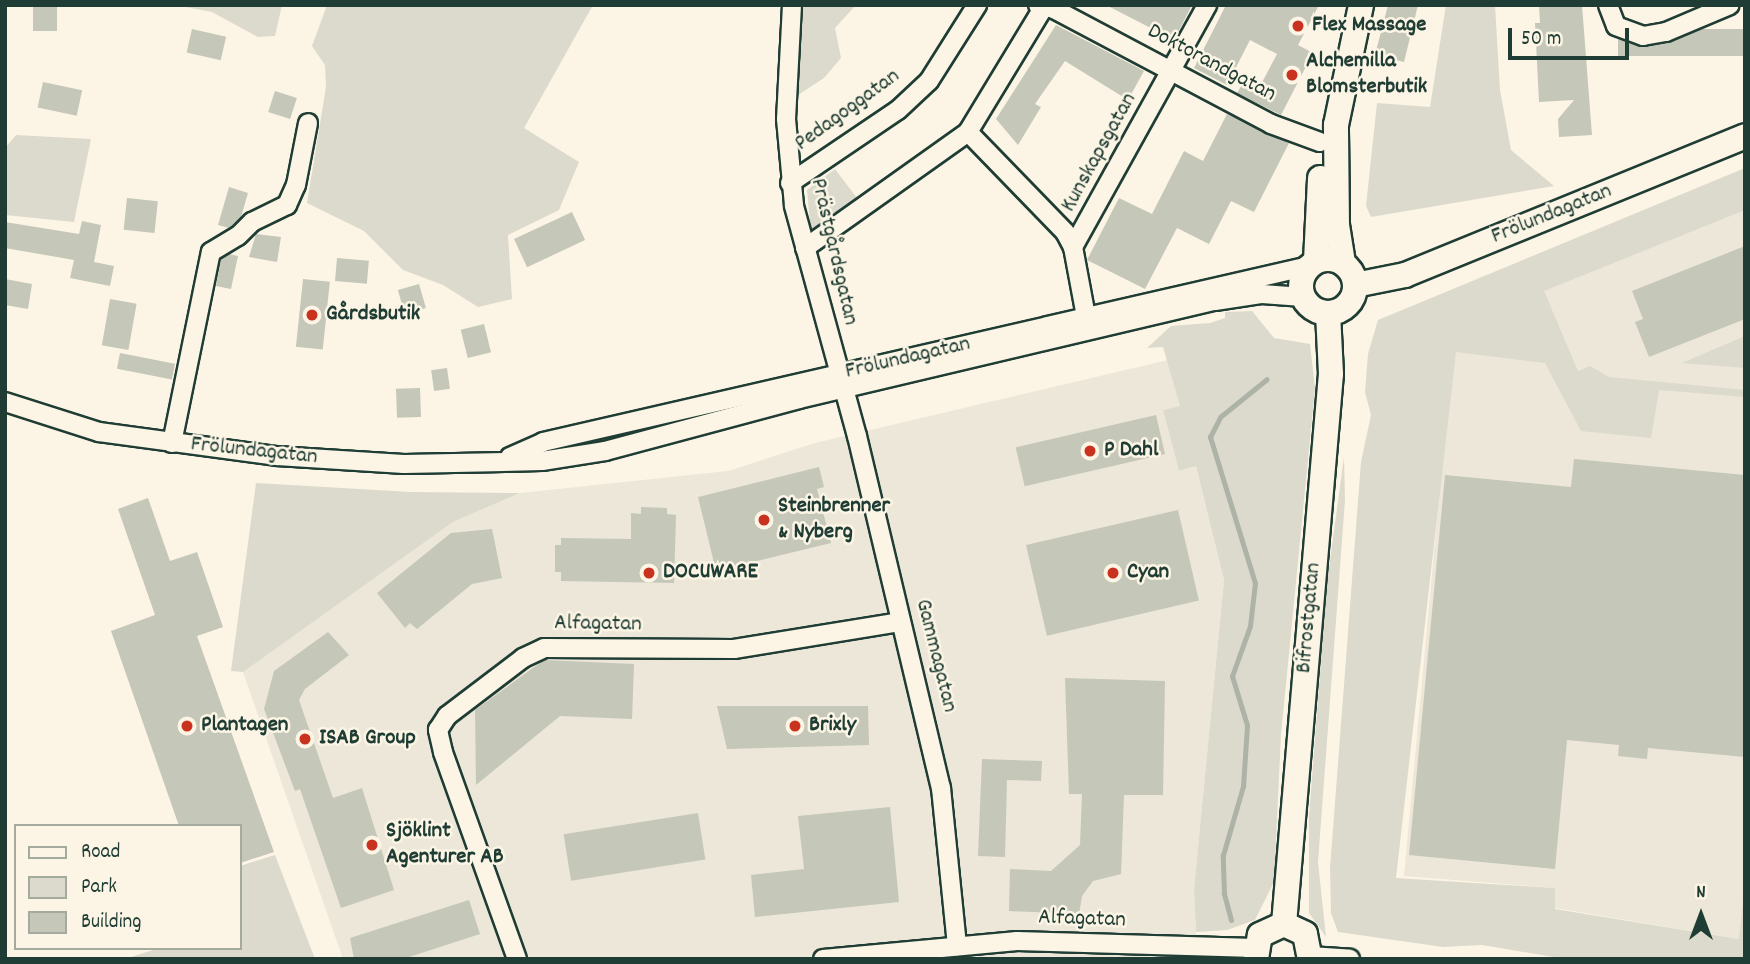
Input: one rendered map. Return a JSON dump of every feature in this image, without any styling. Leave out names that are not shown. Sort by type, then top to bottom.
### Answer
[{"type":"main road","points":[[1345,5],[1326,84],[1313,264],[1301,280],[1303,296],[1313,308],[1328,313],[1348,304],[1355,285],[1343,263],[1337,226],[1336,125],[1361,5]]},
{"type":"main road","name":"Frölundagatan","points":[[1355,285],[1417,270],[1745,136]]},
{"type":"main road","points":[[1313,264],[1343,263]]},
{"type":"main road","name":"Bifrostgatan","points":[[1284,924],[1331,374],[1328,313]]},
{"type":"main road","points":[[1255,953],[1265,930],[1284,924],[1305,934],[1311,958]]},
{"type":"street","name":"Prästgårdsgatan","points":[[792,5],[786,118],[790,183],[842,382]]},
{"type":"street","name":"Pedagoggatan","points":[[790,183],[898,110],[929,81],[977,5]]},
{"type":"street","name":"Kunskapsgatan","points":[[1087,324],[1073,247],[1173,72],[1207,5]]},
{"type":"street","points":[[1608,5],[1616,26],[1643,36],[1666,32],[1730,5]]},
{"type":"street","name":"Doktorandgatan","points":[[1040,6],[1054,9],[1271,124],[1320,142]]},
{"type":"street","points":[[805,248],[968,132],[1040,6]]},
{"type":"street","points":[[172,443],[211,251],[238,236],[252,222],[287,205],[296,185],[308,123]]},
{"type":"street","points":[[968,132],[1065,232],[1073,247]]},
{"type":"street","name":"Frölundagatan","points":[[5,402],[99,432],[172,443],[404,464],[508,458],[542,461],[605,451],[842,382],[1087,324],[1313,264]]},
{"type":"street","name":"Frölundagatan","points":[[1087,324],[1240,296],[1303,296]]},
{"type":"street","name":"Gammagatan","points":[[842,382],[941,788],[957,946]]},
{"type":"street","name":"Alfagatan","points":[[517,959],[443,752],[438,730],[447,716],[523,658],[544,648],[725,650],[901,622]]},
{"type":"street","name":"Alfagatan","points":[[823,959],[1017,942],[1255,953]]},
{"type":"street","points":[[1311,958],[1350,959]]},
{"type":"shaded area","points":[[1745,175],[1745,940],[1555,908],[1555,888],[1404,876],[1440,487],[1426,310]]},
{"type":"shaded area","points":[[1168,360],[1180,406],[1163,410],[1179,471],[1196,466],[1224,580],[1194,889],[1197,959],[343,959],[243,672],[453,522],[520,493],[728,471],[815,443]]},
{"type":"green space","points":[[175,5],[282,5],[275,36],[258,37],[212,12]]},
{"type":"green space","points":[[327,5],[593,5],[524,128],[579,162],[559,210],[508,235],[512,299],[478,307],[443,285],[403,270],[364,231],[307,203],[326,87],[325,65],[312,46]]},
{"type":"green space","points":[[802,5],[856,5],[835,28],[841,58],[824,78],[795,97]]},
{"type":"green space","points":[[1446,5],[1495,5],[1500,90],[1511,150],[1554,186],[1371,217],[1366,206],[1377,103],[1430,107]]},
{"type":"green space","points":[[16,135],[91,139],[74,222],[5,215],[5,148]]},
{"type":"green space","points":[[1745,168],[1745,210],[1544,291],[1578,371],[1590,366],[1609,377],[1745,390],[1745,397],[1659,390],[1651,438],[1581,431],[1545,363],[1456,352],[1396,878],[1555,888],[1555,909],[1739,939],[1745,884],[1745,959],[1565,959],[1482,945],[1443,947],[1338,932],[1331,913],[1330,868],[1361,462],[1371,415],[1365,392],[1368,354],[1378,320]]},
{"type":"green space","points":[[835,169],[857,198],[811,234],[807,190]]},
{"type":"green space","points":[[1252,311],[1274,338],[1310,344],[1315,388],[1281,735],[1274,882],[1255,920],[1227,930],[1196,932],[1194,889],[1224,580],[1196,466],[1179,471],[1163,410],[1180,406],[1163,347],[1147,348],[1171,326],[1210,323],[1225,318],[1225,312]]},
{"type":"green space","points":[[1745,336],[1745,368],[1682,363]]},
{"type":"green space","points":[[1344,457],[1345,500],[1318,862],[1326,937],[1309,913],[1309,817],[1327,583]]},
{"type":"green space","points":[[256,483],[411,492],[520,493],[453,522],[243,672],[231,671]]},
{"type":"green space","points":[[275,855],[315,959],[125,959],[153,950],[242,950],[242,865]]},
{"type":"building","points":[[33,5],[57,5],[57,31],[33,31]]},
{"type":"building","points":[[1106,5],[1192,5],[1174,40]]},
{"type":"building","points":[[1226,5],[1319,5],[1298,45],[1313,53],[1281,115],[1237,93],[1243,83],[1258,90],[1277,54],[1250,40],[1227,85],[1194,68]]},
{"type":"building","points":[[1388,5],[1418,5],[1404,62],[1375,55]]},
{"type":"building","points":[[1539,5],[1582,5],[1592,135],[1559,137],[1558,119],[1574,100],[1539,102],[1535,23],[1540,23]]},
{"type":"building","points":[[1056,25],[1144,71],[1128,100],[1065,61],[1035,104],[1041,107],[1018,145],[996,119]]},
{"type":"building","points":[[192,29],[226,37],[221,60],[187,52]]},
{"type":"building","points":[[1618,29],[1745,29],[1745,56],[1618,56]]},
{"type":"building","points":[[43,82],[82,90],[77,116],[38,107]]},
{"type":"building","points":[[275,91],[297,98],[290,119],[268,112]]},
{"type":"building","points":[[1227,114],[1289,143],[1254,212],[1231,201],[1209,244],[1177,228],[1145,289],[1087,260],[1119,198],[1152,214],[1184,151],[1203,161]]},
{"type":"building","points":[[229,187],[248,193],[241,217],[229,228],[218,225]]},
{"type":"building","points":[[127,198],[158,201],[154,233],[124,230]]},
{"type":"building","points":[[572,212],[585,240],[527,267],[514,239]]},
{"type":"building","points":[[82,221],[101,225],[94,262],[114,266],[110,286],[70,278],[74,260],[5,248],[5,222],[79,234]]},
{"type":"building","points":[[256,234],[281,237],[277,262],[249,257]]},
{"type":"building","points":[[1745,246],[1745,319],[1649,357],[1635,322],[1643,319],[1632,291]]},
{"type":"building","points":[[229,254],[238,256],[231,289],[216,286],[221,259]]},
{"type":"building","points":[[337,258],[369,261],[367,284],[335,281]]},
{"type":"building","points":[[5,279],[32,284],[28,309],[5,305]]},
{"type":"building","name":"Gårdsbutik","points":[[303,279],[330,282],[323,349],[296,347]]},
{"type":"building","points":[[419,284],[426,308],[405,314],[398,290]]},
{"type":"building","points":[[110,299],[137,304],[128,350],[102,345]]},
{"type":"building","points":[[484,324],[491,352],[468,358],[461,330]]},
{"type":"building","points":[[120,353],[175,364],[172,379],[117,369]]},
{"type":"building","points":[[447,368],[450,389],[434,391],[431,370]]},
{"type":"building","points":[[420,388],[421,417],[397,418],[396,389]]},
{"type":"building","name":"P Dahl","points":[[1156,415],[1165,454],[1025,486],[1016,447]]},
{"type":"building","points":[[1574,459],[1745,475],[1745,757],[1648,748],[1647,759],[1618,756],[1619,745],[1567,740],[1555,869],[1409,855],[1445,475],[1571,487]]},
{"type":"building","name":"Steinbrenner & Nyberg","points":[[819,467],[824,487],[817,489],[831,543],[716,571],[698,497]]},
{"type":"building","name":"Plantagen","points":[[148,498],[170,561],[197,552],[223,627],[197,636],[274,852],[242,862],[242,824],[178,824],[111,631],[155,615],[118,509]]},
{"type":"building","points":[[641,507],[667,508],[667,514],[676,515],[674,583],[561,581],[561,572],[555,572],[555,545],[561,545],[561,538],[631,539],[631,513],[641,514]]},
{"type":"building","name":"Cyan","points":[[1178,510],[1199,601],[1047,636],[1026,545]]},
{"type":"building","points":[[492,529],[502,578],[472,584],[417,629],[410,623],[405,628],[377,593],[451,533]]},
{"type":"building","points":[[328,632],[349,655],[305,689],[299,700],[333,798],[362,788],[394,890],[341,908],[300,789],[295,791],[264,709],[274,671]]},
{"type":"building","points":[[544,660],[634,664],[632,719],[560,716],[476,785],[475,710]]},
{"type":"building","points":[[1065,678],[1165,681],[1163,795],[1124,795],[1121,874],[1093,881],[1082,896],[1079,914],[1009,911],[1010,869],[1051,871],[1080,845],[1082,794],[1069,794]]},
{"type":"building","name":"Brixly","points":[[717,706],[868,706],[869,745],[727,749]]},
{"type":"building","points":[[982,759],[1042,761],[1041,781],[1007,780],[1005,857],[978,856]]},
{"type":"building","points":[[890,807],[899,902],[755,917],[751,875],[804,869],[798,816]]},
{"type":"building","points":[[698,813],[705,859],[571,881],[564,834]]},
{"type":"building","points":[[469,900],[480,934],[403,959],[354,959],[350,938]]},
{"type":"waterway","points":[[1231,920],[1224,893],[1223,855],[1243,786],[1247,725],[1232,676],[1250,626],[1255,583],[1210,437],[1220,417],[1267,379]]},
{"type":"place","name":"Flex Massage","points":[[1298,26]]},
{"type":"place","name":"Alchemilla Blomsterbutik","points":[[1292,75]]},
{"type":"place","name":"Gårdsbutik","points":[[312,315]]},
{"type":"place","name":"P Dahl","points":[[1090,451]]},
{"type":"place","name":"Steinbrenner & Nyberg","points":[[764,520]]},
{"type":"place","name":"DOCUWARE","points":[[649,573]]},
{"type":"place","name":"Cyan","points":[[1113,573]]},
{"type":"place","name":"Plantagen","points":[[187,726]]},
{"type":"place","name":"Brixly","points":[[795,726]]},
{"type":"place","name":"ISAB Group","points":[[305,739]]},
{"type":"place","name":"Sjöklint Agenturer AB","points":[[372,845]]}]
